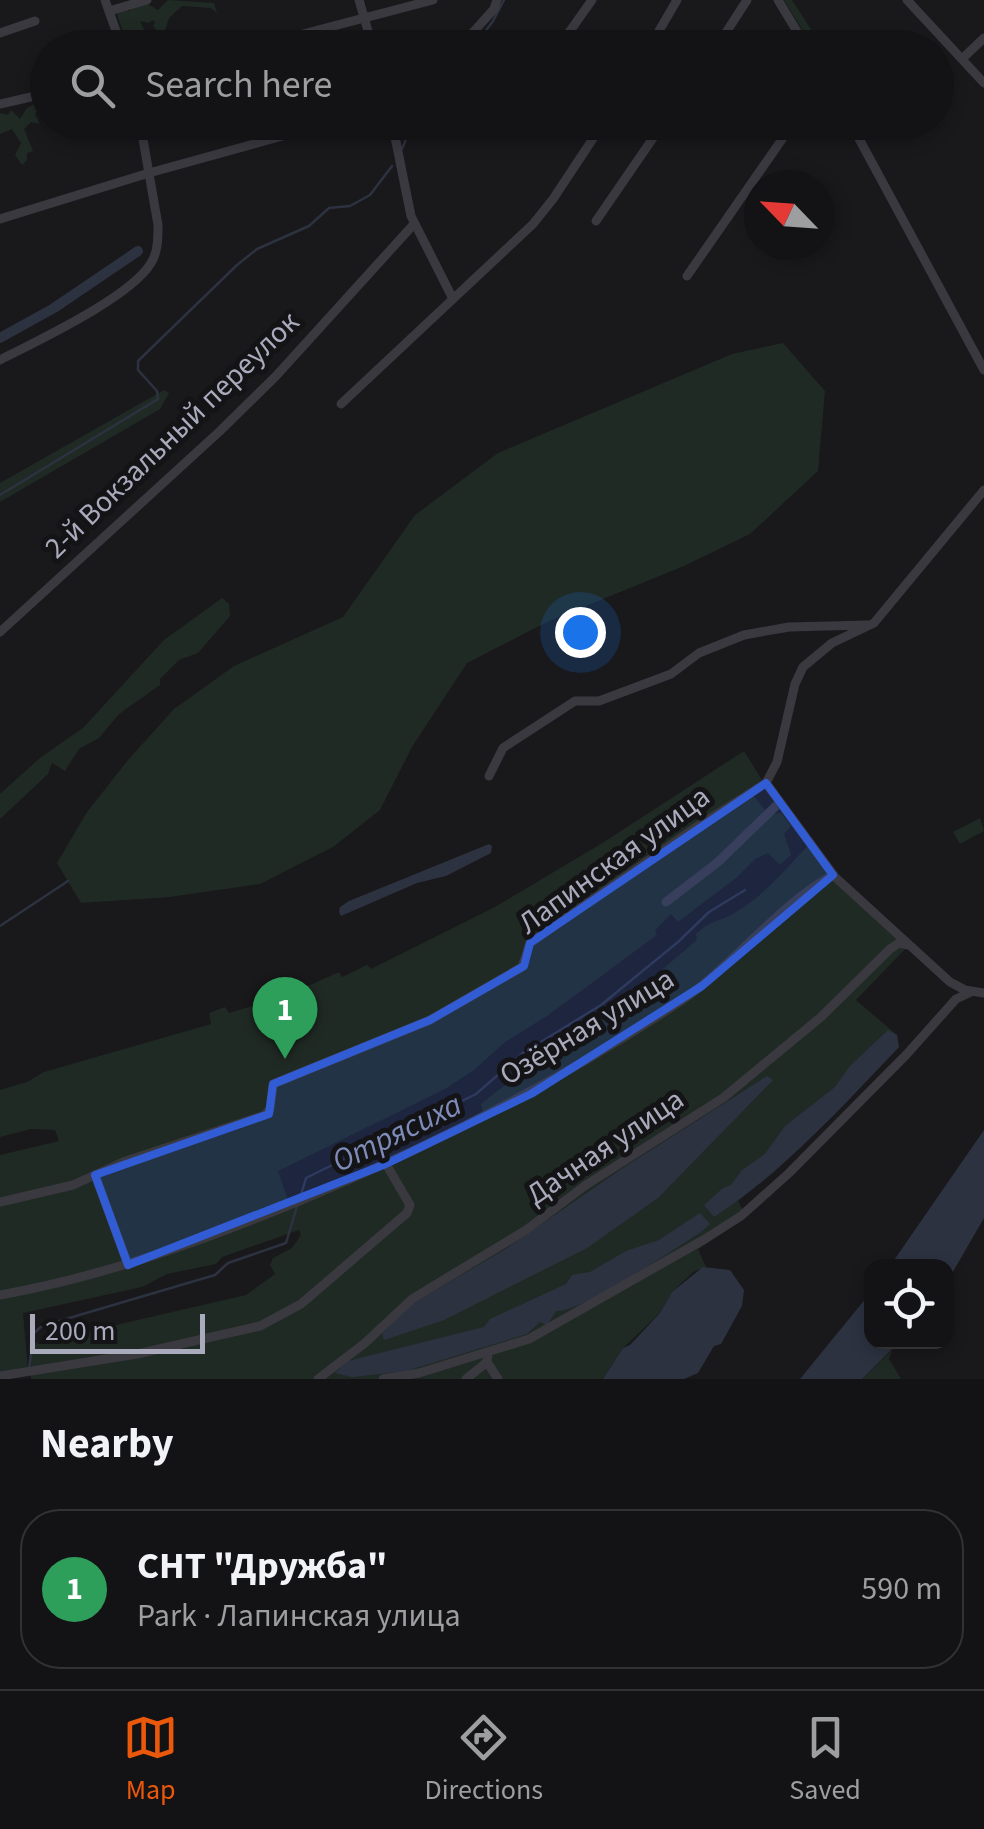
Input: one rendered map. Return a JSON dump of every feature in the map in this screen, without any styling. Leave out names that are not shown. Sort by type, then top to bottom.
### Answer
[{"type":"street","points":[[116,30],[107,5],[147,0]]},
{"type":"street","points":[[360,0],[368,30]]},
{"type":"street","points":[[321,30],[433,0]]},
{"type":"street","points":[[475,30],[497,0]]},
{"type":"street","points":[[571,30],[592,0]]},
{"type":"street","points":[[660,30],[677,0]]},
{"type":"street","points":[[728,30],[747,0]]},
{"type":"street","points":[[778,0],[796,30]]},
{"type":"street","points":[[907,0],[936,30]]},
{"type":"street","points":[[0,33],[35,21]]},
{"type":"street","points":[[963,58],[984,38]]},
{"type":"street","points":[[954,49],[984,83]]},
{"type":"street","points":[[0,104],[30,98]]},
{"type":"street","points":[[0,360],[91,310],[146,270],[156,250],[157,217],[143,140]]},
{"type":"street","points":[[0,218],[269,140]]},
{"type":"street","points":[[395,140],[401,181],[414,224],[452,297]]},
{"type":"street","points":[[341,404],[543,212],[592,140]]},
{"type":"street","points":[[596,222],[651,140]]},
{"type":"street","points":[[687,276],[781,140]]},
{"type":"street","points":[[860,140],[984,370]]},
{"type":"street","name":"2-й Вокзальный переулок","points":[[0,632],[233,419],[414,224]]},
{"type":"street","points":[[984,490],[874,623],[832,642],[803,667],[794,684],[777,762],[766,784],[833,875],[950,982],[971,992],[984,993]]},
{"type":"street","points":[[489,776],[504,748],[575,701],[599,702],[671,674],[699,653],[744,635],[789,627],[838,628],[874,623]]},
{"type":"street","name":"Лапинская улица","points":[[0,1202],[72,1185],[123,1162],[265,1115],[270,1109],[274,1084],[388,1039],[522,967],[530,943],[698,826],[766,784]]},
{"type":"street","name":"Лапинская улица","points":[[666,902],[718,862],[779,803]]},
{"type":"street","name":"Озёрная улица","points":[[0,1295],[128,1265],[208,1237],[386,1164],[531,1094],[710,979],[833,875]]},
{"type":"street","name":"Дачная улица","points":[[318,1379],[365,1343],[412,1299],[526,1230],[722,1098],[821,1016],[890,949],[907,944]]},
{"type":"street","points":[[383,1379],[487,1358],[541,1334],[726,1225],[810,1152],[956,999],[971,992]]},
{"type":"street","points":[[0,1376],[136,1354],[271,1322],[301,1304],[409,1210],[410,1205],[386,1164]]},
{"type":"street","points":[[96,1176],[128,1265]]},
{"type":"street","points":[[466,1379],[487,1358]]},
{"type":"street","points":[[487,1358],[498,1379]]},
{"type":"highlighted area","points":[[766,783],[833,875],[702,986],[531,1094],[386,1164],[128,1265],[95,1175],[269,1114],[273,1084],[430,1020],[524,966],[530,943]]},
{"type":"shaded area","points":[[168,0],[214,3],[217,13],[211,8],[182,6],[169,18],[165,30],[157,30],[153,20],[140,21],[144,30],[122,30],[116,12],[146,3],[158,10]]},
{"type":"shaded area","points":[[784,0],[792,0],[811,30],[803,30]]},
{"type":"shaded area","points":[[30,106],[30,123],[24,129],[33,151],[27,153],[22,165],[15,155],[21,143],[12,129],[0,134],[0,113],[8,115],[11,110],[20,119]]},
{"type":"shaded area","points":[[783,343],[825,391],[818,471],[750,534],[684,566],[549,621],[467,663],[412,747],[380,810],[333,847],[260,884],[170,897],[81,903],[57,863],[87,812],[128,760],[174,709],[234,666],[343,617],[415,515],[498,453],[732,354]]},
{"type":"shaded area","points":[[164,390],[169,393],[160,409],[0,502],[0,483]]},
{"type":"shaded area","points":[[222,598],[229,604],[230,616],[198,653],[179,660],[160,679],[160,685],[119,714],[99,738],[79,749],[65,771],[52,763],[48,774],[0,819],[0,794],[41,757],[83,728],[164,640]]},
{"type":"shaded area","points":[[744,751],[762,780],[750,791],[769,815],[781,813],[791,826],[784,834],[791,855],[780,865],[768,853],[755,859],[678,922],[671,914],[655,930],[657,935],[445,1089],[278,1171],[290,1206],[289,1198],[387,1159],[483,1112],[481,1104],[631,996],[697,940],[696,934],[702,929],[753,900],[810,843],[833,873],[911,943],[856,1000],[897,1035],[899,1047],[773,1173],[738,1201],[746,1216],[698,1249],[706,1267],[693,1272],[672,1292],[660,1313],[623,1348],[603,1379],[31,1379],[29,1345],[246,1295],[275,1274],[270,1265],[273,1258],[292,1248],[301,1235],[299,1230],[222,1257],[216,1264],[167,1274],[142,1287],[23,1313],[28,1370],[0,1374],[0,1155],[59,1141],[55,1130],[31,1129],[0,1137],[0,1090],[44,1072],[211,1024],[209,1013],[225,1007],[229,1013],[288,995],[339,972],[342,977],[367,965],[371,969],[495,907]]},
{"type":"shaded area","points":[[980,818],[984,831],[960,844],[953,832]]},
{"type":"shaded area","points":[[892,1350],[889,1359],[901,1379],[862,1379]]},
{"type":"water","points":[[489,844],[491,853],[446,876],[417,883],[341,916],[339,912],[349,901]]},
{"type":"water","points":[[888,1030],[897,1035],[899,1047],[788,1159],[714,1217],[704,1205],[765,1154],[785,1126],[835,1087],[850,1066]]},
{"type":"water","points":[[767,1076],[773,1080],[658,1198],[587,1248],[444,1320],[384,1340],[382,1334],[410,1305],[504,1250]]},
{"type":"water","points":[[984,1130],[984,1218],[954,1270],[954,1259],[895,1259]]},
{"type":"water","points":[[700,1213],[710,1224],[701,1232],[607,1291],[556,1311],[547,1325],[540,1322],[527,1334],[406,1371],[352,1377],[335,1373],[348,1361],[484,1327],[490,1319],[566,1284],[572,1275],[590,1272],[626,1251],[659,1240]]},
{"type":"water","points":[[703,1267],[730,1270],[744,1290],[742,1306],[721,1344],[714,1346],[698,1373],[684,1379],[603,1379],[623,1348],[660,1313],[672,1292]]},
{"type":"water","points":[[864,1301],[864,1349],[892,1349],[862,1379],[800,1379]]},
{"type":"waterway","points":[[486,30],[504,0]]},
{"type":"waterway","points":[[402,149],[406,140]]},
{"type":"waterway","points":[[0,495],[158,399],[157,391],[138,370],[138,361],[257,249],[309,226],[329,208],[350,206],[370,195],[392,166]]},
{"type":"waterway","points":[[0,338],[54,308],[138,251]]},
{"type":"waterway","points":[[0,926],[68,881]]},
{"type":"waterway","name":"Отрясиха","points":[[301,1195],[306,1178],[476,1094],[523,1053],[601,1005],[709,912],[745,890]]},
{"type":"waterway","name":"Отрясиха","points":[[29,1368],[34,1333],[42,1326],[215,1275],[228,1263],[286,1243],[298,1203]]},
{"type":"place","name":"СНТ \"Дружба\"","points":[[285,1059]]}]
